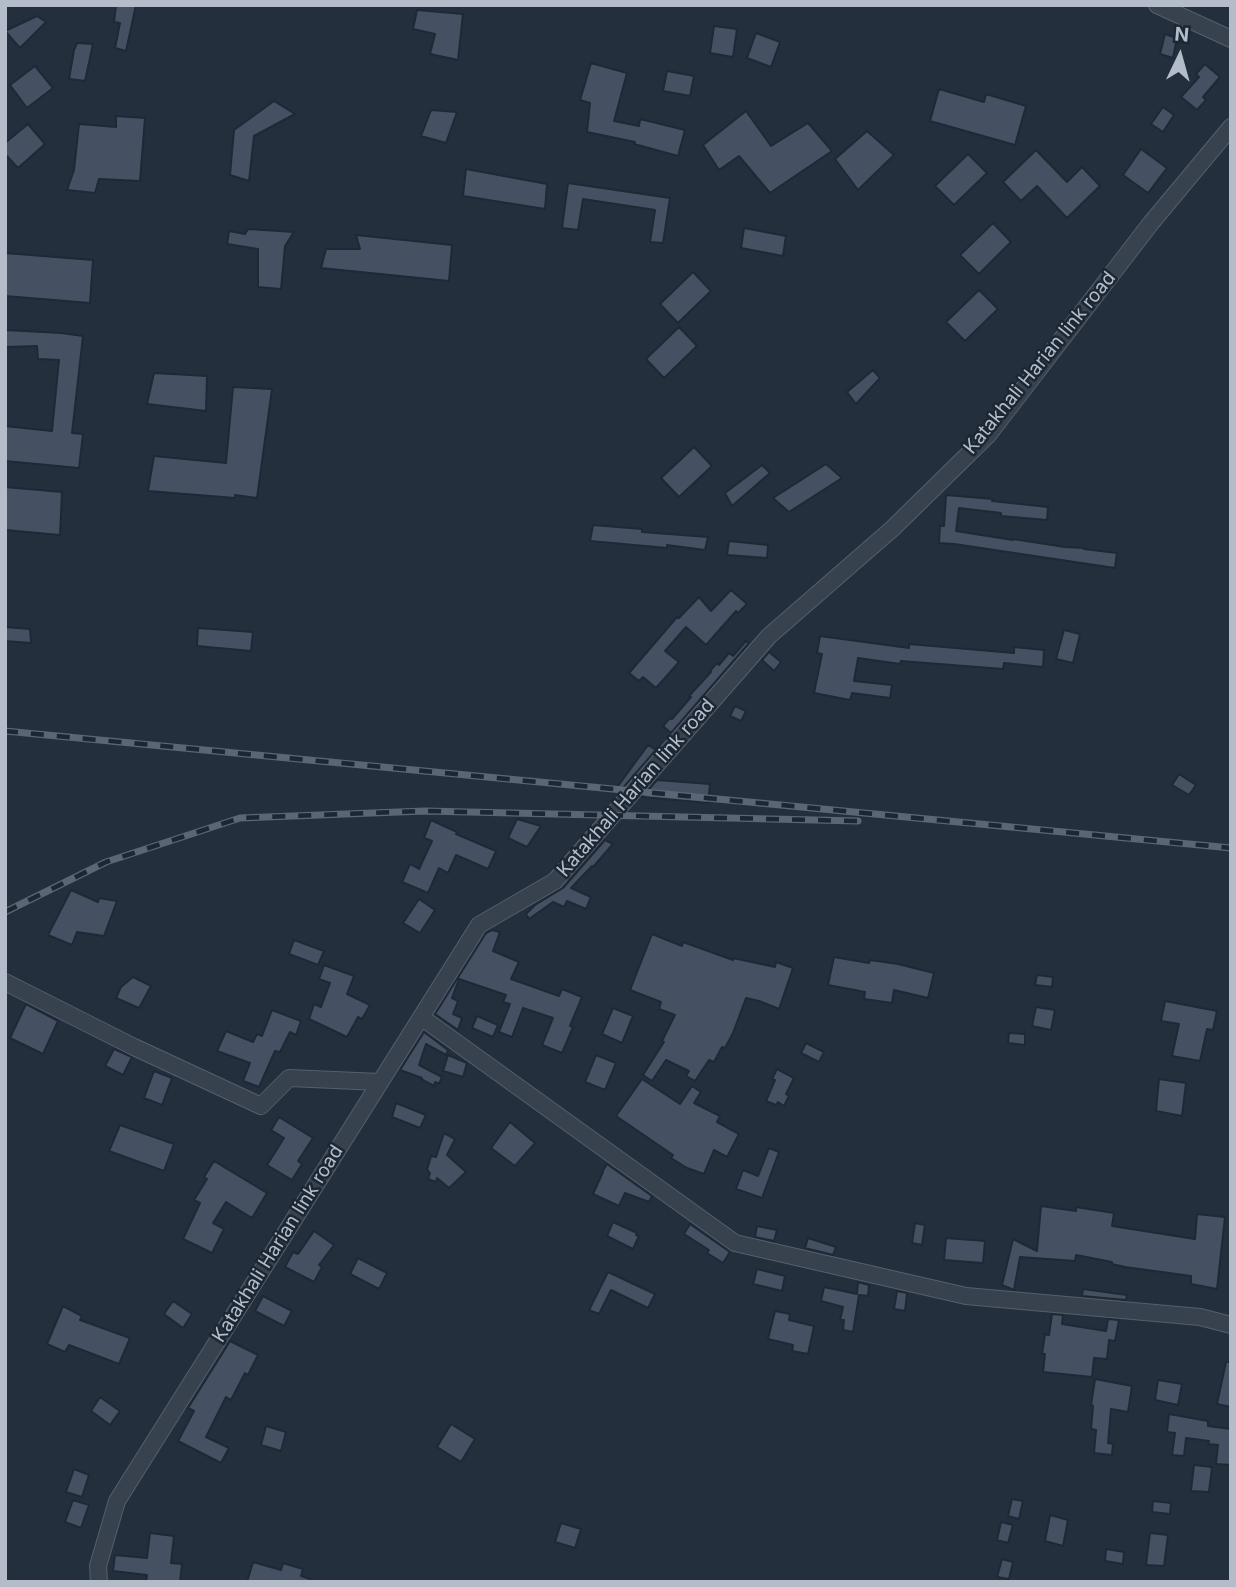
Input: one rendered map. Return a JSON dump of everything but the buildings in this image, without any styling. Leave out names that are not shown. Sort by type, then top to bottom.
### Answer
[{"type":"street","points":[[1157,5],[1231,39]]},
{"type":"street","name":"Katakhali Harian link road","points":[[100,1582],[98,1566],[117,1501],[479,926],[555,881],[769,636],[892,529],[988,435],[1151,223],[1231,127]]},
{"type":"street","points":[[5,982],[134,1047],[261,1106],[289,1077],[380,1082]]},
{"type":"street","points":[[421,1017],[735,1243],[966,1296],[1200,1317],[1231,1325]]},
{"type":"railway","points":[[5,731],[1231,848]]},
{"type":"railway","points":[[5,912],[106,862],[240,818],[425,811],[858,821]]}]
